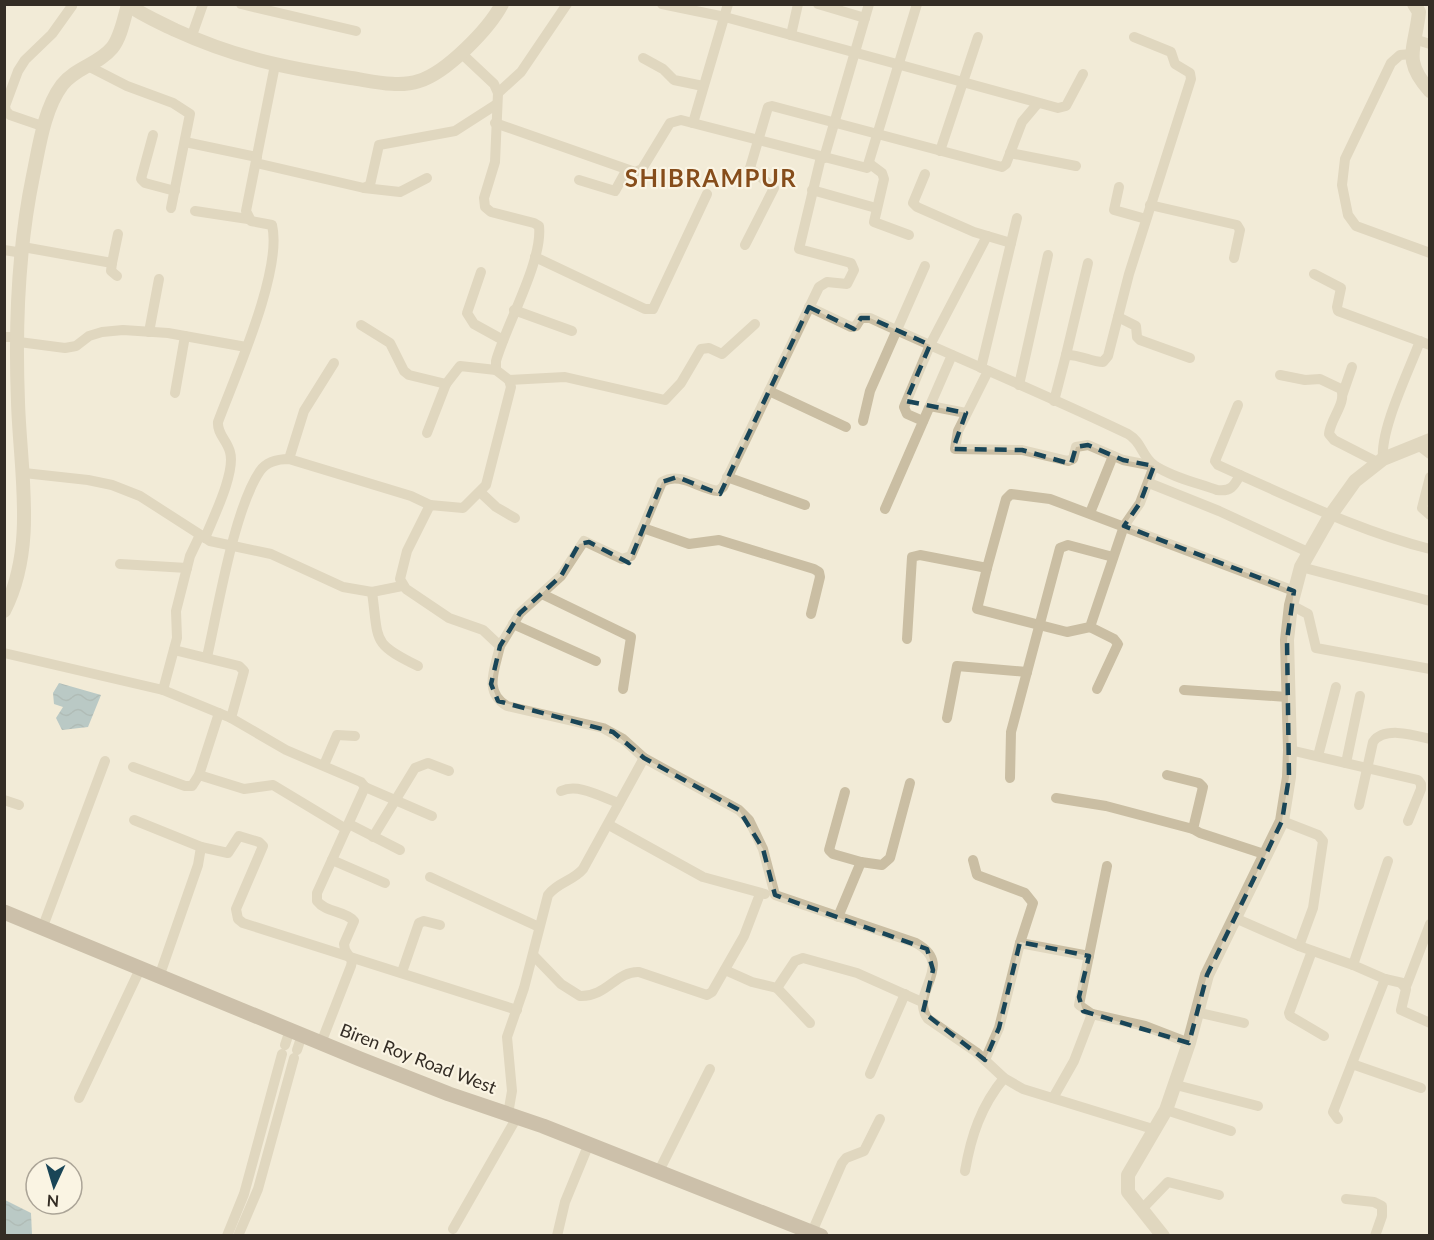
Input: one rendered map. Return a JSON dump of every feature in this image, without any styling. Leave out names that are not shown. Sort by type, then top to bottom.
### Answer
[{"type":"main road","name":"Biren Roy Road West","points":[[4,912],[159,977],[292,1045],[321,1043],[449,1094],[513,1115],[817,1234]]},
{"type":"street","points":[[45,127],[10,115],[5,106],[18,71],[59,24],[70,4]]},
{"type":"street","points":[[191,38],[203,4]]},
{"type":"street","points":[[242,4],[356,31]]},
{"type":"street","points":[[4,611],[14,591],[20,570],[24,473],[14,339],[31,186],[45,127],[62,86],[86,65],[109,51],[116,43],[127,5],[191,38],[232,54],[275,65],[376,82],[399,83],[417,82],[432,76],[460,53],[489,23],[502,4]]},
{"type":"street","points":[[364,188],[370,185],[373,177],[379,145],[455,131],[498,98],[521,72],[567,4]]},
{"type":"street","points":[[662,4],[725,17],[1058,108],[1066,106],[1083,74]]},
{"type":"street","points":[[693,123],[729,4]]},
{"type":"street","points":[[790,35],[798,4]]},
{"type":"street","points":[[818,4],[865,18]]},
{"type":"street","points":[[775,895],[763,849],[744,815],[728,802],[644,758],[618,735],[603,728],[507,706],[493,696],[491,684],[500,646],[513,624],[561,576],[584,541],[622,559],[628,559],[662,482],[668,478],[677,477],[718,491],[823,283],[847,284],[854,270],[851,263],[799,249],[812,190],[869,4]]},
{"type":"street","points":[[495,123],[626,171],[635,172],[642,169],[670,123],[681,120],[862,168],[870,164],[917,4]]},
{"type":"street","points":[[1421,8],[1411,54],[1412,66],[1417,77],[1430,92]]},
{"type":"street","points":[[1066,355],[1103,362],[1108,356],[1150,205],[1192,75],[1175,64],[1172,52],[1134,36]]},
{"type":"street","points":[[940,151],[978,37]]},
{"type":"street","points":[[1414,39],[1430,44]]},
{"type":"street","points":[[460,53],[494,84],[498,98],[495,123],[495,162],[484,198],[485,207],[491,212],[539,226],[535,257],[503,340],[496,370]]},
{"type":"street","points":[[1411,54],[1400,55],[1391,63],[1345,159],[1342,185],[1348,215],[1356,226],[1430,253]]},
{"type":"street","points":[[643,58],[663,69],[674,80],[703,86]]},
{"type":"street","points":[[86,65],[120,83],[168,100],[188,111],[190,119],[171,208]]},
{"type":"street","points":[[248,219],[246,211],[275,65]]},
{"type":"street","points":[[745,245],[774,188],[750,168],[768,107],[772,106],[832,124],[1002,167],[1006,164],[1022,122],[1038,103]]},
{"type":"street","points":[[153,135],[141,179],[145,183],[175,191]]},
{"type":"street","points":[[185,142],[364,188],[400,192],[427,178]]},
{"type":"street","points":[[1010,153],[1076,166]]},
{"type":"street","points":[[870,164],[882,174],[884,179],[874,222],[909,235]]},
{"type":"street","points":[[579,180],[615,191],[626,171]]},
{"type":"street","points":[[925,174],[914,198],[917,207],[987,236],[1011,243]]},
{"type":"street","points":[[1119,187],[1114,210],[1146,219]]},
{"type":"street","points":[[812,190],[876,208]]},
{"type":"street","points":[[535,257],[645,309],[653,309],[707,194]]},
{"type":"street","points":[[1150,205],[1237,225],[1240,230],[1234,258]]},
{"type":"street","points":[[163,690],[174,650],[178,629],[176,611],[187,568],[230,471],[231,453],[218,428],[218,422],[253,333],[270,268],[274,232],[272,225],[195,211]]},
{"type":"street","points":[[1017,218],[984,369],[954,445],[957,450],[1022,450],[1068,461],[1081,444],[1113,456],[1155,466],[1217,490],[1227,491],[1232,489],[1240,475]]},
{"type":"street","points":[[117,276],[111,271],[118,234]]},
{"type":"street","points":[[923,421],[907,414],[904,407],[930,345],[987,236]]},
{"type":"street","points":[[4,250],[23,250],[112,263]]},
{"type":"street","points":[[1019,385],[1048,255]]},
{"type":"street","points":[[1054,401],[1088,263]]},
{"type":"street","points":[[863,421],[870,391],[925,266]]},
{"type":"street","points":[[481,272],[467,313],[474,324],[503,340]]},
{"type":"street","points":[[1314,274],[1341,288],[1338,311],[1425,343],[1386,432],[1380,460]]},
{"type":"street","points":[[149,332],[159,279]]},
{"type":"street","points":[[809,307],[851,327],[865,317],[1131,436],[1142,446],[1148,460],[1155,466]]},
{"type":"street","points":[[514,310],[572,331]]},
{"type":"street","points":[[1118,317],[1137,326],[1137,337],[1140,340],[1190,358]]},
{"type":"street","points":[[427,433],[446,384],[460,366],[496,370],[509,380],[544,376],[566,377],[665,400],[681,383],[701,349],[709,348],[722,354],[755,324]]},
{"type":"street","points":[[361,325],[390,342],[404,371],[409,375],[446,384]]},
{"type":"street","points":[[14,339],[65,348],[76,346],[89,336],[102,332],[149,332],[246,347]]},
{"type":"street","points":[[175,393],[185,336]]},
{"type":"street","points":[[885,509],[952,355]]},
{"type":"street","points":[[289,459],[304,411],[334,363]]},
{"type":"street","points":[[1352,367],[1329,434],[1334,440],[1380,460]]},
{"type":"street","points":[[1280,375],[1305,380],[1320,379],[1341,389],[1343,393]]},
{"type":"street","points":[[207,657],[234,546],[250,493],[261,470],[278,459],[289,459],[411,496],[430,505],[458,509],[480,492],[488,478],[510,394],[509,380]]},
{"type":"street","points":[[769,391],[846,427]]},
{"type":"street","points":[[1238,405],[1215,461],[1218,465],[1330,516],[1372,532],[1430,549]]},
{"type":"street","points":[[930,406],[966,413]]},
{"type":"street","points":[[1163,1236],[1128,1192],[1126,1184],[1128,1175],[1156,1130],[1176,1085],[1207,975],[1282,821],[1289,777],[1290,750],[1287,639],[1291,605],[1301,567],[1330,516],[1355,481],[1380,460],[1423,442],[1430,454]]},
{"type":"street","points":[[1090,513],[1113,456]]},
{"type":"street","points":[[1090,627],[1124,526],[1136,511],[1155,466]]},
{"type":"street","points":[[24,473],[112,485],[140,496],[202,537],[271,554],[342,587],[372,592],[402,586]]},
{"type":"street","points":[[727,477],[805,505]]},
{"type":"street","points":[[1430,477],[1422,508],[1430,515]]},
{"type":"street","points":[[1149,483],[1219,511],[1308,552]]},
{"type":"street","points":[[480,492],[495,507],[515,518]]},
{"type":"street","points":[[1097,689],[1118,644],[1114,639],[1090,627],[1070,632],[977,609],[1006,499],[1011,494],[1036,495],[1090,513],[1294,591]]},
{"type":"street","points":[[430,505],[407,551],[400,579],[402,586],[449,618],[483,630],[500,646]]},
{"type":"street","points":[[643,528],[680,542],[719,540],[814,569],[819,572],[820,578],[811,614]]},
{"type":"street","points":[[1010,778],[1011,732],[1060,548],[1064,545],[1113,557]]},
{"type":"street","points":[[906,639],[912,557],[920,555],[987,568]]},
{"type":"street","points":[[120,564],[187,568]]},
{"type":"street","points":[[1301,567],[1430,601]]},
{"type":"street","points":[[372,592],[380,641],[389,652],[418,666]]},
{"type":"street","points":[[542,594],[631,637],[622,689]]},
{"type":"street","points":[[1291,605],[1308,614],[1316,648],[1430,669]]},
{"type":"street","points":[[513,624],[596,661]]},
{"type":"street","points":[[174,650],[239,666],[244,671],[231,718]]},
{"type":"street","points":[[4,654],[163,690],[231,718],[286,750],[324,765],[361,782],[365,787],[432,816]]},
{"type":"street","points":[[947,718],[957,666],[1027,672]]},
{"type":"street","points":[[1318,756],[1336,687]]},
{"type":"street","points":[[1184,690],[1287,697]]},
{"type":"street","points":[[1346,762],[1360,696]]},
{"type":"street","points":[[133,767],[185,786],[196,783],[219,713]]},
{"type":"street","points":[[1359,805],[1373,742],[1377,736],[1385,733],[1430,739]]},
{"type":"street","points":[[324,765],[337,735],[355,736]]},
{"type":"street","points":[[1290,750],[1418,780],[1421,784],[1408,821]]},
{"type":"street","points":[[453,1229],[513,1115],[507,1036],[533,955],[548,895],[558,884],[578,875],[609,825],[644,758]]},
{"type":"street","points":[[42,929],[105,761]]},
{"type":"street","points":[[373,837],[415,768],[428,763],[449,771]]},
{"type":"street","points":[[199,775],[252,790],[265,784],[273,785],[347,827],[400,850]]},
{"type":"street","points":[[1167,776],[1199,783],[1203,787],[1193,829]]},
{"type":"street","points":[[845,792],[829,850],[833,854],[861,862],[882,865],[890,858],[910,783]]},
{"type":"street","points":[[321,1043],[351,966],[350,956],[344,944],[354,921],[350,917],[321,907],[317,901],[317,893],[365,787]]},
{"type":"street","points":[[561,790],[569,787],[579,789],[619,803]]},
{"type":"street","points":[[1056,798],[1106,806],[1193,829],[1264,854]]},
{"type":"street","points":[[4,800],[20,805]]},
{"type":"street","points":[[134,820],[201,847],[228,853],[238,836],[259,842],[263,846],[262,852],[237,909],[238,920],[517,1010]]},
{"type":"street","points":[[1282,821],[1318,836],[1323,842],[1313,908],[1299,946]]},
{"type":"street","points":[[609,825],[703,877],[760,894],[775,895],[916,943],[927,949],[933,958],[933,970],[922,1002],[923,1012],[928,1018],[985,1060],[1004,1078],[1023,1089],[1156,1130]]},
{"type":"street","points":[[159,977],[198,865],[201,847]]},
{"type":"street","points":[[332,860],[385,883]]},
{"type":"street","points":[[973,860],[977,875],[1025,892],[1033,903],[1020,943],[999,1028],[985,1060]]},
{"type":"street","points":[[1353,965],[1388,861]]},
{"type":"street","points":[[838,917],[861,862]]},
{"type":"street","points":[[1107,867],[1095,914],[1079,1005],[1092,1014],[1145,1026],[1189,1043]]},
{"type":"street","points":[[430,877],[539,927]]},
{"type":"street","points":[[533,955],[566,988],[580,996],[600,994],[631,972],[639,972],[707,995],[725,970],[744,936],[760,894]]},
{"type":"street","points":[[1235,918],[1299,946],[1402,984],[1406,989],[1401,1010],[1430,1023]]},
{"type":"street","points":[[402,972],[419,923],[424,921],[440,925]]},
{"type":"street","points":[[1402,984],[1410,981],[1430,924]]},
{"type":"street","points":[[1020,943],[1089,956]]},
{"type":"street","points":[[1312,951],[1289,1013],[1290,1016],[1324,1036]]},
{"type":"street","points":[[777,988],[795,961],[803,958],[857,973],[922,1002]]},
{"type":"street","points":[[80,1098],[140,969]]},
{"type":"street","points":[[725,970],[752,982],[777,988],[810,1023]]},
{"type":"street","points":[[1338,1119],[1333,1112],[1385,979]]},
{"type":"street","points":[[870,1074],[905,994]]},
{"type":"street","points":[[1196,1012],[1244,1023]]},
{"type":"street","points":[[1053,1098],[1074,1061],[1092,1014]]},
{"type":"street","points":[[227,1236],[244,1194],[292,1045]]},
{"type":"street","points":[[238,1236],[258,1188],[292,1045]]},
{"type":"street","points":[[1352,1064],[1421,1088]]},
{"type":"street","points":[[658,1173],[710,1069]]},
{"type":"street","points":[[965,1171],[975,1125],[987,1100],[1004,1078]]},
{"type":"street","points":[[1176,1085],[1257,1106]]},
{"type":"street","points":[[1166,1110],[1231,1131]]},
{"type":"street","points":[[817,1234],[842,1163],[846,1158],[864,1151],[880,1119]]},
{"type":"street","points":[[557,1236],[565,1202],[588,1146]]},
{"type":"street","points":[[1142,1209],[1168,1182],[1219,1195]]},
{"type":"street","points":[[1346,1199],[1374,1202],[1382,1206],[1382,1216],[1375,1236]]},
{"type":"highlighted area","points":[[809,307],[854,329],[861,318],[870,318],[930,345],[906,401],[966,413],[953,449],[1022,450],[1071,464],[1076,447],[1088,445],[1123,460],[1154,466],[1140,503],[1124,526],[1294,591],[1287,640],[1289,777],[1282,821],[1207,975],[1189,1043],[1083,1011],[1079,997],[1089,956],[1020,942],[999,1028],[985,1060],[923,1012],[933,970],[927,949],[775,895],[763,849],[739,810],[644,758],[613,732],[498,701],[491,684],[500,646],[520,613],[561,576],[579,544],[589,542],[629,563],[662,482],[677,477],[720,494]]},
{"type":"water","points":[[59,683],[101,695],[88,727],[62,730],[56,718],[63,707],[54,704],[53,693]]},
{"type":"water","points":[[5,1200],[24,1210],[24,1216],[31,1216],[32,1235],[5,1235]]},
{"type":"district","name":"SHIBRAMPUR","points":[[711,179]]}]
